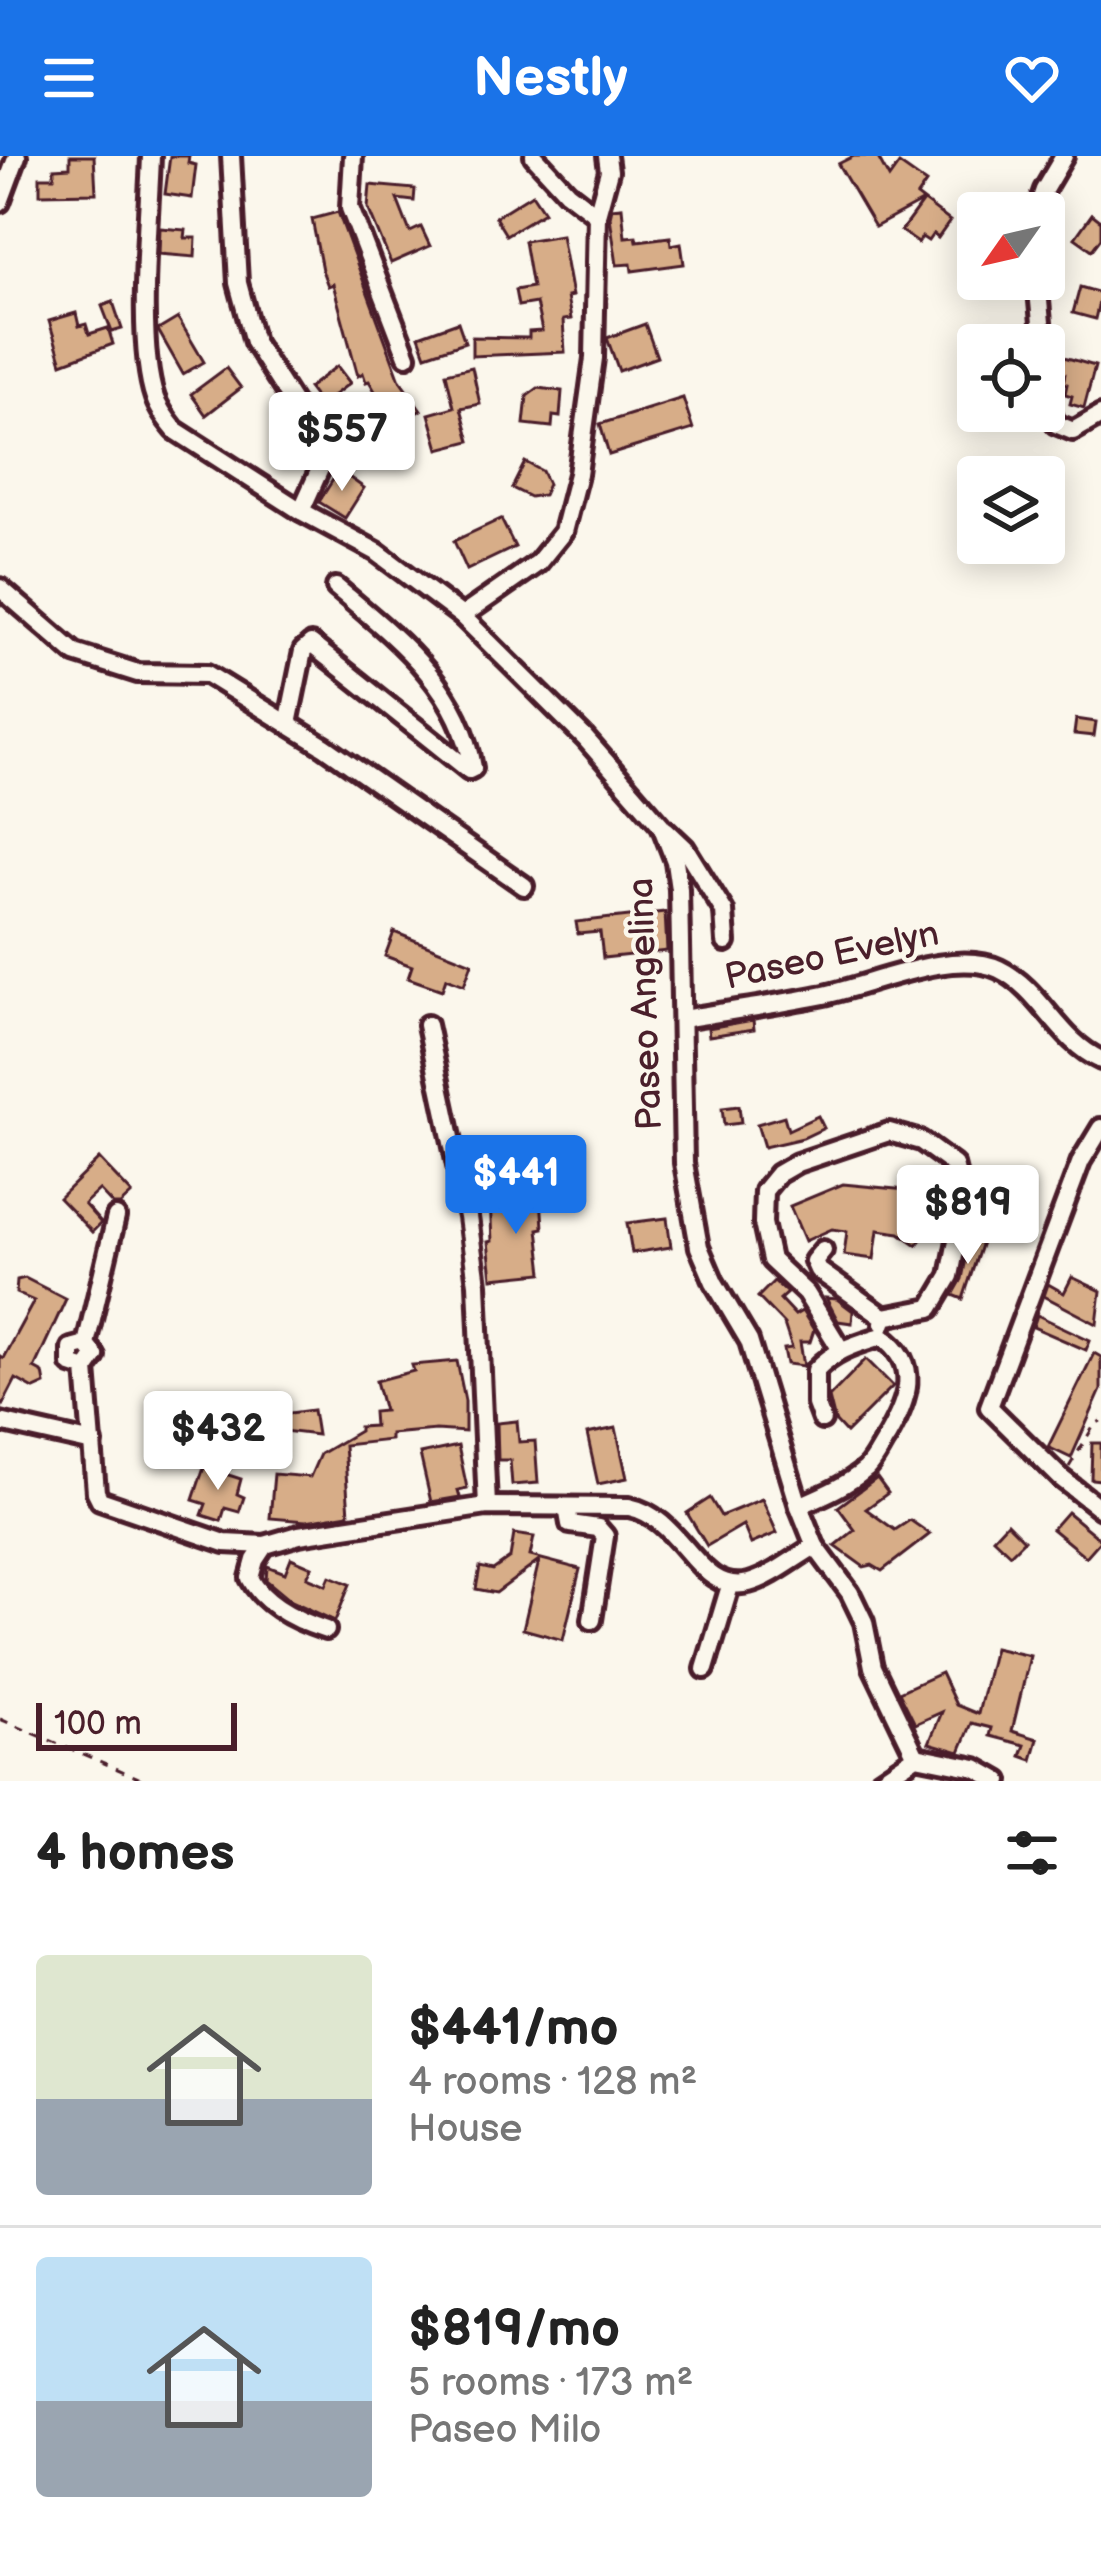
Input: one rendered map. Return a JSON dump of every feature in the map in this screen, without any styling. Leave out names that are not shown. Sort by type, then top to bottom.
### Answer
[{"type":"street","points":[[0,202],[17,156]]},
{"type":"street","name":"Paseo Angelina","points":[[151,156],[146,326],[154,395],[175,430],[301,511],[377,552],[463,616],[585,738],[661,825],[679,889],[684,1163],[693,1225],[714,1282],[748,1341],[814,1546],[850,1593],[864,1622],[873,1667],[916,1756]]},
{"type":"street","points":[[231,156],[238,284],[254,342],[321,447],[324,460],[301,511]]},
{"type":"street","points":[[353,156],[350,208],[407,356]]},
{"type":"street","points":[[534,156],[567,193],[596,215]]},
{"type":"street","points":[[463,616],[538,563],[563,532],[578,474],[594,358],[596,215],[609,171],[607,156]]},
{"type":"street","points":[[1043,192],[1064,156]]},
{"type":"street","points":[[1065,428],[1073,431],[1101,415]]},
{"type":"street","points":[[288,724],[303,651],[311,644],[469,770],[473,768],[440,684],[336,587]]},
{"type":"street","points":[[0,588],[75,652],[138,673],[207,674],[524,886]]},
{"type":"street","points":[[661,825],[685,848],[724,911],[726,942]]},
{"type":"street","name":"Paseo Evelyn","points":[[682,1019],[824,996],[944,964],[977,963],[1013,978],[1071,1042],[1101,1060]]},
{"type":"street","points":[[427,1025],[468,1217],[477,1284],[487,1506]]},
{"type":"street","points":[[1101,1128],[1082,1161],[989,1407],[1061,1478],[1101,1509]]},
{"type":"street","points":[[822,1420],[816,1404],[816,1370],[883,1326],[931,1308],[950,1276],[964,1205],[954,1165],[921,1141],[890,1132],[797,1163],[778,1174],[764,1191],[763,1223],[771,1260],[806,1293],[841,1350]]},
{"type":"street","points":[[116,1217],[86,1344],[78,1344],[69,1356],[71,1364],[86,1369],[95,1492],[108,1505],[225,1543],[265,1546],[299,1534],[487,1506],[649,1511],[714,1580],[730,1586],[754,1582],[814,1546]]},
{"type":"street","points":[[799,1506],[838,1488],[869,1466],[896,1421],[908,1386],[907,1367],[883,1326],[818,1270],[814,1262],[824,1250]]},
{"type":"street","points":[[0,1423],[93,1443]]},
{"type":"street","points":[[567,1507],[570,1524],[598,1528],[605,1536],[592,1620]]},
{"type":"street","points":[[265,1546],[250,1578],[255,1589],[297,1621],[326,1630]]},
{"type":"street","points":[[705,1669],[730,1586]]},
{"type":"street","points":[[879,1781],[916,1756],[976,1768],[999,1781]]},
{"type":"path","points":[[1061,1478],[1101,1421]]},
{"type":"path","points":[[0,1719],[146,1781]]},
{"type":"building","points":[[70,156],[94,156],[96,193],[40,194],[40,177],[54,177],[54,168],[70,167]]},
{"type":"building","points":[[170,156],[189,156],[188,163],[196,165],[192,198],[165,194]]},
{"type":"building","points":[[854,156],[877,156],[889,178],[899,164],[926,183],[917,196],[950,221],[938,238],[933,234],[918,243],[901,231],[923,201],[875,227],[838,164]]},
{"type":"building","points":[[370,185],[415,189],[414,201],[397,199],[410,232],[421,227],[430,246],[391,263],[368,208]]},
{"type":"building","points":[[532,194],[544,212],[506,235],[495,217]]},
{"type":"building","points":[[622,207],[625,237],[636,236],[637,241],[670,237],[671,245],[681,243],[684,264],[632,271],[631,264],[617,265],[610,217],[612,208]]},
{"type":"building","points":[[338,212],[400,380],[421,410],[395,425],[363,373],[358,376],[333,284],[328,286],[322,270],[312,219]]},
{"type":"building","points":[[1092,214],[1101,221],[1101,238],[1092,250],[1075,238]]},
{"type":"building","points":[[160,228],[186,230],[185,238],[196,238],[195,257],[159,254]]},
{"type":"building","points":[[561,235],[572,296],[567,297],[571,319],[563,320],[565,352],[472,356],[472,337],[529,338],[529,332],[542,331],[536,303],[518,306],[515,290],[532,287],[524,241]]},
{"type":"building","points":[[1080,287],[1101,293],[1095,319],[1073,313]]},
{"type":"building","points":[[113,302],[122,329],[112,332],[102,306]]},
{"type":"building","points":[[76,313],[79,326],[86,324],[89,334],[108,328],[113,344],[62,363],[49,321]]},
{"type":"building","points":[[178,318],[204,362],[183,374],[158,330]]},
{"type":"building","points":[[458,322],[465,342],[426,355],[419,336]]},
{"type":"building","points":[[645,324],[657,357],[619,371],[607,338]]},
{"type":"building","points":[[1065,357],[1095,366],[1084,408],[1070,404]]},
{"type":"building","points":[[337,366],[350,383],[321,405],[308,388]]},
{"type":"building","points":[[472,367],[480,404],[461,408],[470,441],[439,449],[429,414],[454,407],[446,373]]},
{"type":"building","points":[[226,368],[241,388],[206,415],[191,394]]},
{"type":"building","points":[[538,388],[562,391],[560,417],[553,416],[552,427],[524,424],[527,396]]},
{"type":"building","points":[[683,398],[693,429],[609,455],[600,424]]},
{"type":"building","points":[[365,419],[376,443],[348,452],[339,431]]},
{"type":"building","points":[[525,462],[542,471],[548,484],[543,495],[530,497],[512,488]]},
{"type":"building","points":[[339,470],[364,488],[345,518],[319,502]]},
{"type":"building","points":[[501,519],[515,547],[467,570],[454,541]]},
{"type":"building","points":[[1076,719],[1096,722],[1094,736],[1074,734]]},
{"type":"building","points":[[665,912],[667,951],[603,958],[600,932],[578,934],[576,922]]},
{"type":"building","points":[[394,932],[472,963],[464,985],[446,978],[442,990],[408,978],[412,966],[385,956]]},
{"type":"building","points":[[753,1020],[754,1029],[709,1036],[708,1028]]},
{"type":"building","points":[[739,1106],[741,1123],[724,1125],[722,1108]]},
{"type":"building","points":[[784,1116],[788,1130],[818,1116],[824,1128],[764,1147],[757,1124]]},
{"type":"building","points":[[99,1159],[132,1194],[113,1205],[99,1190],[84,1204],[101,1223],[92,1232],[59,1198]]},
{"type":"building","points":[[843,1184],[917,1191],[932,1202],[916,1225],[926,1232],[917,1245],[900,1233],[878,1230],[874,1259],[844,1255],[847,1231],[832,1229],[805,1241],[790,1206]]},
{"type":"building","points":[[541,1196],[543,1228],[538,1229],[543,1273],[492,1278],[490,1199]]},
{"type":"building","points":[[667,1218],[671,1247],[632,1253],[627,1223]]},
{"type":"building","points":[[970,1238],[982,1242],[963,1299],[953,1295],[962,1279]]},
{"type":"building","points":[[1072,1277],[1101,1291],[1097,1324],[1044,1296],[1048,1284],[1064,1293]]},
{"type":"building","points":[[25,1278],[66,1299],[34,1368],[43,1373],[45,1384],[34,1389],[16,1379],[0,1410],[0,1356],[3,1358],[34,1301],[16,1293],[17,1280]]},
{"type":"building","points":[[774,1281],[787,1293],[780,1299],[795,1315],[802,1311],[814,1330],[810,1342],[800,1342],[804,1366],[787,1364],[784,1349],[792,1348],[784,1324],[758,1297]]},
{"type":"building","points":[[826,1298],[837,1299],[853,1311],[852,1323],[838,1321]]},
{"type":"building","points":[[1037,1315],[1090,1340],[1086,1350],[1033,1327]]},
{"type":"building","points":[[1094,1353],[1101,1357],[1101,1390],[1071,1458],[1048,1447]]},
{"type":"building","points":[[866,1359],[893,1386],[846,1433],[835,1421],[829,1397]]},
{"type":"building","points":[[457,1361],[465,1432],[390,1434],[390,1440],[344,1445],[349,1514],[306,1521],[270,1518],[274,1474],[310,1477],[320,1454],[359,1427],[374,1426],[373,1412],[384,1411],[376,1381],[414,1371],[412,1365]]},
{"type":"building","points":[[313,1410],[317,1435],[283,1431],[282,1414]]},
{"type":"building","points":[[517,1421],[519,1442],[535,1441],[538,1483],[512,1485],[510,1460],[498,1460],[497,1423]]},
{"type":"building","points":[[616,1428],[627,1478],[598,1484],[587,1434]]},
{"type":"building","points":[[1092,1443],[1101,1443],[1101,1480],[1091,1479]]},
{"type":"building","points":[[458,1446],[467,1488],[458,1490],[460,1497],[431,1502],[420,1454]]},
{"type":"building","points":[[204,1467],[241,1479],[237,1494],[244,1497],[239,1512],[225,1508],[221,1521],[202,1515],[206,1504],[193,1500]]},
{"type":"building","points":[[877,1478],[888,1493],[866,1509],[895,1530],[910,1520],[930,1534],[882,1571],[872,1565],[864,1567],[835,1546],[855,1530],[838,1507]]},
{"type":"building","points":[[710,1498],[721,1516],[762,1499],[777,1533],[751,1544],[743,1525],[707,1546],[687,1513]]},
{"type":"building","points":[[1067,1512],[1101,1540],[1086,1557],[1052,1529]]},
{"type":"building","points":[[1007,1523],[1024,1540],[1010,1554],[993,1538]]},
{"type":"building","points":[[514,1534],[534,1537],[530,1556],[580,1569],[563,1640],[523,1629],[539,1561],[496,1593],[476,1589],[480,1567],[493,1570],[510,1558]]},
{"type":"building","points":[[291,1558],[312,1567],[307,1577],[326,1585],[330,1576],[350,1584],[335,1621],[290,1600],[266,1580],[267,1566],[285,1573]]},
{"type":"building","points":[[994,1648],[1030,1656],[1012,1731],[1038,1739],[1032,1760],[1021,1756],[1025,1745],[990,1736],[992,1728],[972,1723],[960,1752],[929,1743],[942,1712],[915,1724],[899,1692],[941,1673],[956,1705],[978,1714]]}]
